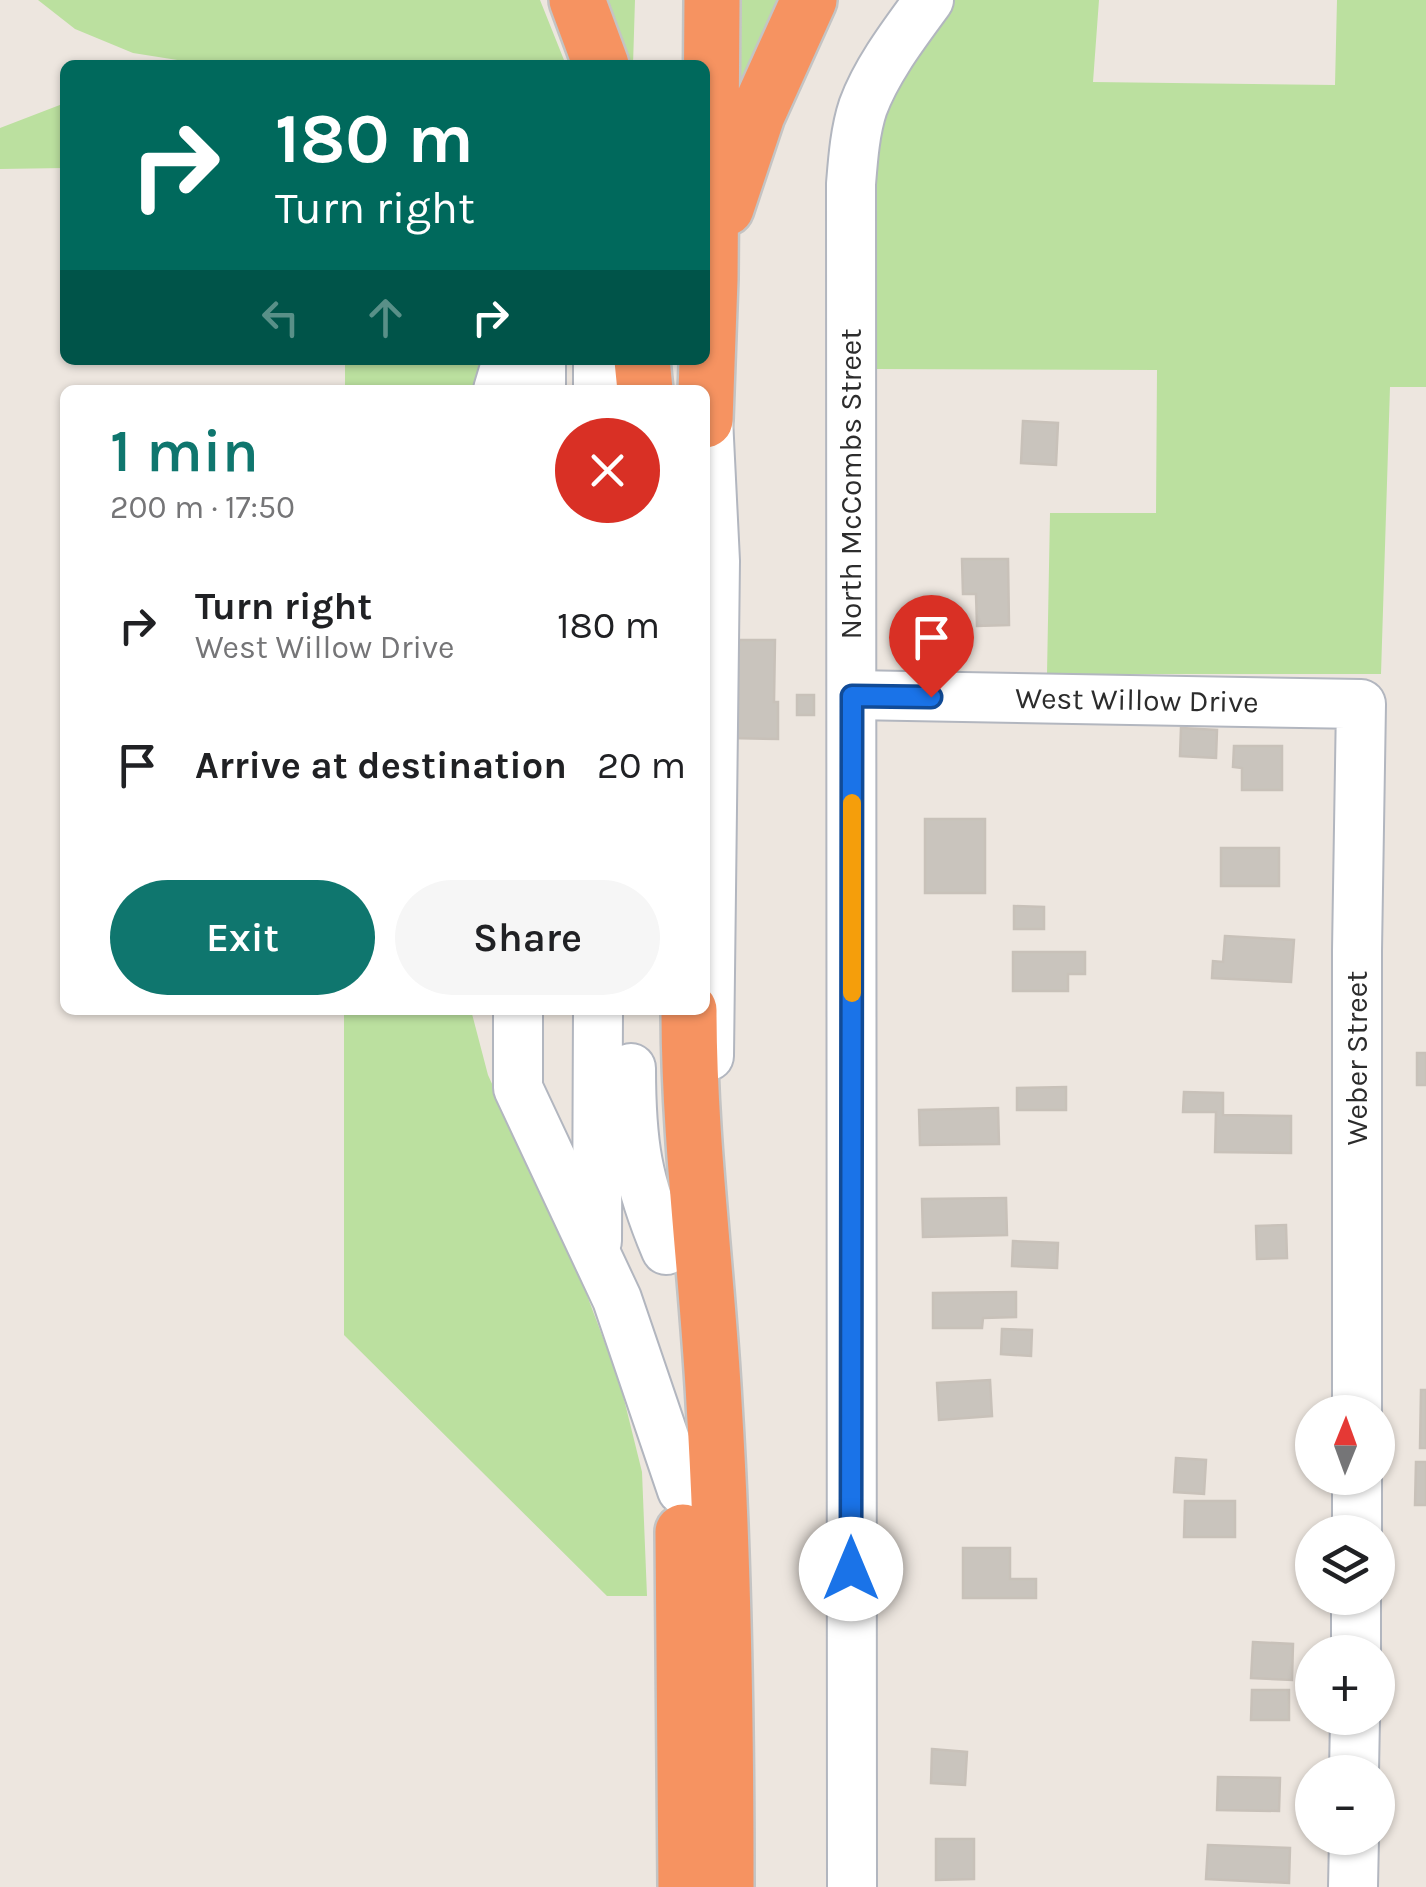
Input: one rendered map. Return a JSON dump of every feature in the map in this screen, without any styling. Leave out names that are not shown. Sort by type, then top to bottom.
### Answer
[{"type":"highway","points":[[577,0],[600,60]]},
{"type":"highway","points":[[674,0],[674,60]]},
{"type":"highway","points":[[710,279],[712,0]]},
{"type":"highway","points":[[710,279],[730,190],[757,114],[809,0]]},
{"type":"highway","points":[[657,1015],[660,1194],[680,1406],[686,1887]]},
{"type":"highway","points":[[689,1015],[696,1194],[715,1420],[726,1685],[726,1887]]},
{"type":"street","name":"North McCombs Street","points":[[852,1887],[849,257],[854,147],[864,107],[883,69],[928,0]]},
{"type":"street","points":[[710,532],[714,561],[710,965]]},
{"type":"street","name":"West Willow Drive","points":[[852,696],[1361,704]]},
{"type":"street","name":"Weber Street","points":[[1357,1395],[1356,951],[1361,704]]},
{"type":"street","points":[[498,1015],[518,1088],[617,1299],[682,1490]]},
{"type":"street","points":[[518,1015],[518,1088]]},
{"type":"street","points":[[544,1015],[545,1145]]},
{"type":"street","points":[[567,1192],[568,1015]]},
{"type":"street","points":[[597,1256],[598,1015]]},
{"type":"street","points":[[630,1015],[631,1131],[643,1196],[666,1250]]},
{"type":"street","points":[[696,1194],[709,1066],[710,1015]]},
{"type":"street","points":[[1353,1887],[1354,1855]]},
{"type":"green space","points":[[38,0],[540,0],[564,60],[177,60],[133,53],[75,29]]},
{"type":"green space","points":[[606,0],[635,0],[633,60],[626,60]]},
{"type":"green space","points":[[730,0],[777,0],[733,103]]},
{"type":"green space","points":[[954,0],[1099,0],[1093,82],[1335,85],[1337,0],[1426,0],[1426,387],[1390,387],[1381,674],[1047,674],[1050,513],[1156,513],[1157,370],[875,369],[870,155],[887,100],[916,42]]},
{"type":"green space","points":[[60,105],[60,168],[0,169],[0,128]]},
{"type":"green space","points":[[345,365],[486,365],[478,385],[345,385]]},
{"type":"green space","points":[[344,1015],[472,1015],[488,1075],[585,1290],[620,1383],[642,1472],[647,1596],[607,1596],[344,1335]]},
{"type":"building","points":[[1023,421],[1058,423],[1056,465],[1021,463]]},
{"type":"building","points":[[962,559],[1008,559],[1009,625],[977,626],[976,594],[963,594]]},
{"type":"building","points":[[739,640],[775,640],[778,739],[730,738],[730,701],[738,700]]},
{"type":"building","points":[[797,695],[814,695],[814,715],[797,715]]},
{"type":"building","points":[[1181,728],[1217,730],[1216,758],[1180,756]]},
{"type":"building","points":[[1234,746],[1282,746],[1282,790],[1242,790],[1242,768],[1233,767]]},
{"type":"building","points":[[925,819],[985,819],[985,893],[925,893]]},
{"type":"building","points":[[1221,848],[1279,848],[1279,886],[1221,886]]},
{"type":"building","points":[[1014,906],[1044,907],[1044,929],[1014,929]]},
{"type":"building","points":[[1225,936],[1294,940],[1291,982],[1212,978],[1213,961],[1223,962]]},
{"type":"building","points":[[1013,952],[1085,952],[1085,974],[1068,974],[1068,991],[1013,991]]},
{"type":"building","points":[[1417,1053],[1426,1053],[1426,1085],[1417,1085]]},
{"type":"building","points":[[1066,1087],[1066,1110],[1017,1110],[1017,1088]]},
{"type":"building","points":[[1184,1092],[1223,1093],[1223,1115],[1291,1116],[1291,1153],[1215,1152],[1216,1112],[1183,1112]]},
{"type":"building","points":[[998,1108],[999,1144],[920,1145],[919,1110]]},
{"type":"building","points":[[1006,1198],[1007,1235],[923,1237],[922,1199]]},
{"type":"building","points":[[1286,1225],[1287,1258],[1257,1259],[1256,1226]]},
{"type":"building","points":[[1013,1241],[1058,1243],[1057,1268],[1012,1266]]},
{"type":"building","points":[[1016,1292],[1016,1317],[983,1318],[982,1328],[933,1328],[933,1293]]},
{"type":"building","points":[[1002,1329],[1032,1330],[1031,1356],[1001,1354]]},
{"type":"building","points":[[990,1380],[992,1416],[939,1420],[937,1383]]},
{"type":"building","points":[[1421,1390],[1426,1390],[1426,1448],[1420,1448]]},
{"type":"building","points":[[1176,1458],[1206,1460],[1204,1494],[1174,1492]]},
{"type":"building","points":[[1416,1462],[1426,1462],[1426,1505],[1415,1505]]},
{"type":"building","points":[[1185,1501],[1235,1501],[1235,1537],[1184,1537]]},
{"type":"building","points":[[963,1548],[1010,1548],[1010,1579],[1036,1579],[1036,1598],[963,1598]]},
{"type":"building","points":[[1253,1642],[1293,1644],[1292,1680],[1251,1678]]},
{"type":"building","points":[[1252,1690],[1289,1690],[1289,1720],[1251,1720]]},
{"type":"building","points":[[932,1749],[967,1752],[965,1785],[931,1783]]},
{"type":"building","points":[[1218,1777],[1280,1778],[1279,1811],[1217,1810]]},
{"type":"building","points":[[936,1839],[974,1839],[974,1879],[936,1880]]},
{"type":"building","points":[[1208,1845],[1290,1848],[1289,1883],[1206,1879]]},
{"type":"slow traffic","points":[[852,803],[852,993]]},
{"type":"route","points":[[851,1569],[852,696],[931,697]]}]
